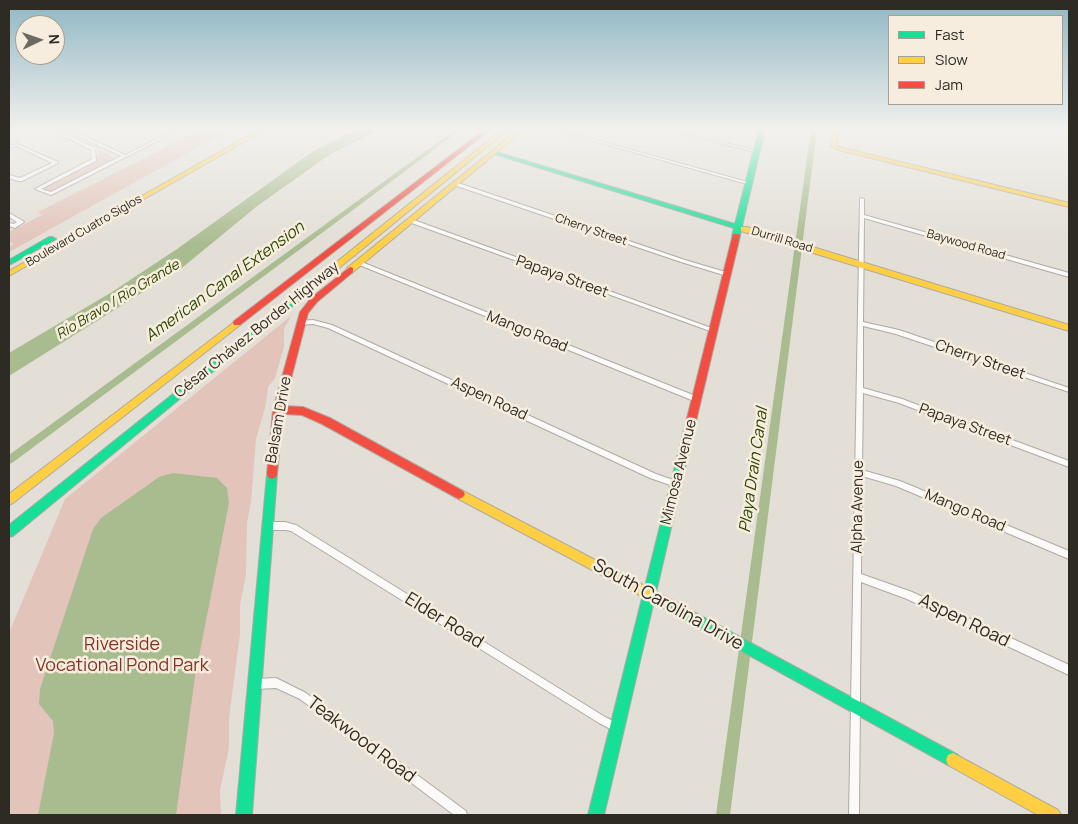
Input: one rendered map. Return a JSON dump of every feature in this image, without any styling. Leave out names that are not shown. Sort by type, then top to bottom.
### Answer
[{"type":"main road","name":"Boulevard Cuatro Siglos","points":[[9,264],[183,167]]},
{"type":"main road","name":"Boulevard Cuatro Siglos","points":[[9,274],[102,222],[192,167]]},
{"type":"main road","points":[[102,222],[124,212],[202,167]]},
{"type":"main road","name":"César Chávez Border Highway","points":[[9,500],[437,167]]},
{"type":"main road","name":"César Chávez Border Highway","points":[[9,532],[457,167]]},
{"type":"main road","name":"Balsam Drive","points":[[244,815],[270,476],[278,410],[300,322],[304,312],[314,300],[476,167]]},
{"type":"main road","name":"Durrill Road","points":[[542,167],[1069,328]]},
{"type":"main road","name":"Mimosa Avenue","points":[[596,815],[752,167]]},
{"type":"main road","points":[[916,167],[1069,205]]},
{"type":"main road","name":"South Carolina Drive","points":[[278,410],[303,411],[326,421],[391,458],[650,594],[856,709],[1053,815]]},
{"type":"street","points":[[9,176],[20,180],[48,167]]},
{"type":"street","points":[[79,167],[36,188],[51,194],[102,167]]},
{"type":"street","points":[[693,167],[748,183]]},
{"type":"street","name":"Cherry Street","points":[[456,184],[683,261],[727,274]]},
{"type":"street","name":"Alpha Avenue","points":[[854,815],[862,198]]},
{"type":"street","points":[[9,215],[22,222],[15,226],[9,224]]},
{"type":"street","name":"Baywood Road","points":[[862,216],[1069,275]]},
{"type":"street","name":"Papaya Street","points":[[412,221],[712,330]]},
{"type":"street","name":"Mango Road","points":[[359,263],[696,399]]},
{"type":"street","name":"Aspen Road","points":[[300,322],[322,323],[330,326],[653,476],[676,484]]},
{"type":"street","name":"Cherry Street","points":[[861,323],[897,332],[1069,390]]},
{"type":"street","name":"Papaya Street","points":[[860,390],[900,401],[1069,464]]},
{"type":"street","name":"Mango Road","points":[[859,472],[897,483],[1069,555]]},
{"type":"street","name":"Elder Road","points":[[267,526],[293,528],[602,720],[618,728]]},
{"type":"street","name":"Aspen Road","points":[[857,577],[909,595],[1069,670]]},
{"type":"street","name":"Teakwood Road","points":[[254,684],[276,683],[303,696],[462,815]]},
{"type":"green space","points":[[87,167],[98,167],[52,191],[42,189]]},
{"type":"green space","points":[[126,167],[162,167],[9,252],[9,247],[14,244],[9,241],[9,232],[42,215],[38,212]]},
{"type":"green space","name":"Riverside Vocational Pond Park","points":[[291,316],[284,329],[284,347],[275,378],[268,387],[266,404],[256,439],[251,502],[247,523],[246,575],[240,605],[240,634],[229,719],[229,748],[220,790],[221,815],[9,815],[9,633],[65,499]]},
{"type":"water","name":"Río Bravo / Rio Grande","points":[[290,167],[312,167],[256,207],[183,267],[9,376],[9,353],[112,292],[177,249]]},
{"type":"water","points":[[173,473],[217,478],[227,488],[229,503],[195,677],[176,815],[38,815],[54,733],[53,721],[39,704],[40,689],[93,529],[101,518],[159,477]]},
{"type":"waterway","name":"American Canal Extension","points":[[9,460],[407,167]]},
{"type":"waterway","name":"Playa Drain Canal","points":[[723,815],[809,167]]},
{"type":"traffic: fast","points":[[542,167],[744,229]]},
{"type":"traffic: fast","points":[[736,236],[753,167]]},
{"type":"traffic: fast","points":[[9,263],[52,239]]},
{"type":"traffic: fast","points":[[9,532],[292,302]]},
{"type":"traffic: fast","points":[[596,815],[687,438]]},
{"type":"traffic: fast","points":[[244,815],[272,474]]},
{"type":"traffic: fast","points":[[664,602],[953,760]]},
{"type":"traffic: slow","points":[[9,274],[196,167]]},
{"type":"traffic: slow","points":[[292,302],[458,167]]},
{"type":"traffic: slow","points":[[350,270],[475,167]]},
{"type":"traffic: slow","points":[[916,167],[1069,205]]},
{"type":"traffic: slow","points":[[744,229],[1069,328]]},
{"type":"traffic: slow","points":[[9,500],[237,323]]},
{"type":"traffic: slow","points":[[459,494],[664,602]]},
{"type":"traffic: slow","points":[[953,760],[1053,815]]},
{"type":"traffic: jam","points":[[237,323],[438,167]]},
{"type":"traffic: jam","points":[[687,438],[736,236]]},
{"type":"traffic: jam","points":[[272,474],[278,410],[304,312],[314,300],[350,270]]},
{"type":"traffic: jam","points":[[278,410],[303,411],[326,421],[459,494]]}]
